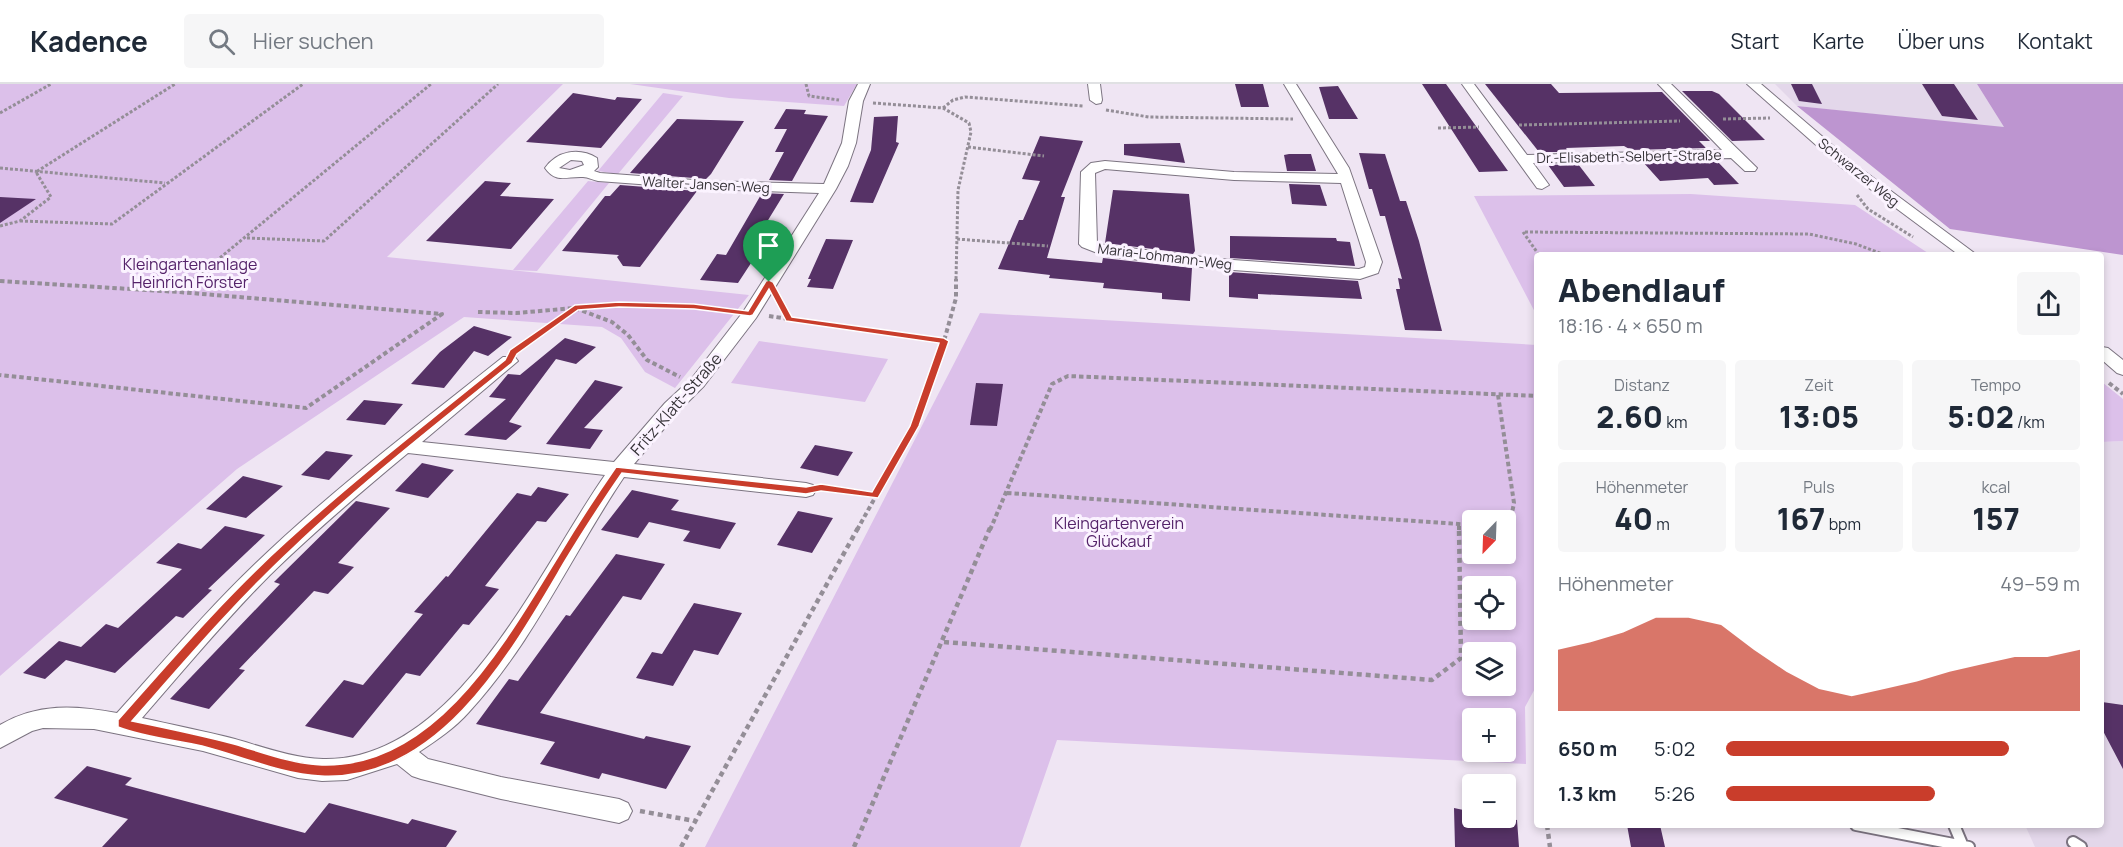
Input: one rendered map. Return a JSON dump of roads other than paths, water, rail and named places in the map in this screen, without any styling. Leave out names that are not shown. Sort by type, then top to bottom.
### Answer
[{"type":"street","name":"Fritz-Klatt-Straße","points":[[0,738],[26,722],[61,716],[122,724],[203,741],[298,767],[322,770],[347,769],[400,752],[434,729],[461,705],[514,638],[587,516],[619,469],[672,407],[698,382],[750,314],[830,189],[842,166],[849,143],[856,101],[864,84]]},
{"type":"street","points":[[1094,84],[1097,106]]},
{"type":"street","name":"Maria-Lohmann-Weg","points":[[1290,84],[1347,179],[1374,262],[1372,270],[1367,273],[1229,265],[1116,253],[1091,248],[1085,240],[1088,172],[1100,165],[1234,176],[1347,179]]},
{"type":"street","points":[[1468,84],[1542,185]]},
{"type":"street","name":"Dr.-Elisabeth-Selbert-Straße","points":[[1664,84],[1750,168]]},
{"type":"street","name":"Schwarzer Weg","points":[[1753,84],[1847,165],[1966,252]]},
{"type":"street","name":"Dr.-Elisabeth-Selbert-Straße","points":[[1523,159],[1734,154]]},
{"type":"street","name":"Walter-Jansen-Weg","points":[[583,172],[598,177],[664,183],[830,189]]},
{"type":"street","points":[[2104,354],[2123,369]]},
{"type":"street","points":[[122,724],[262,570],[404,446],[509,361]]},
{"type":"street","points":[[404,446],[806,490]]},
{"type":"street","points":[[400,752],[421,768],[501,788],[619,811]]},
{"type":"lane","points":[[1882,828],[1965,845]]},
{"type":"lane","points":[[1956,828],[1965,845]]},
{"type":"park label","name":"Kleingartenanlage Heinrich Förster","points":[[190,273]]},
{"type":"park label","name":"Kleingartenverein Glückauf","points":[[1119,532]]}]
